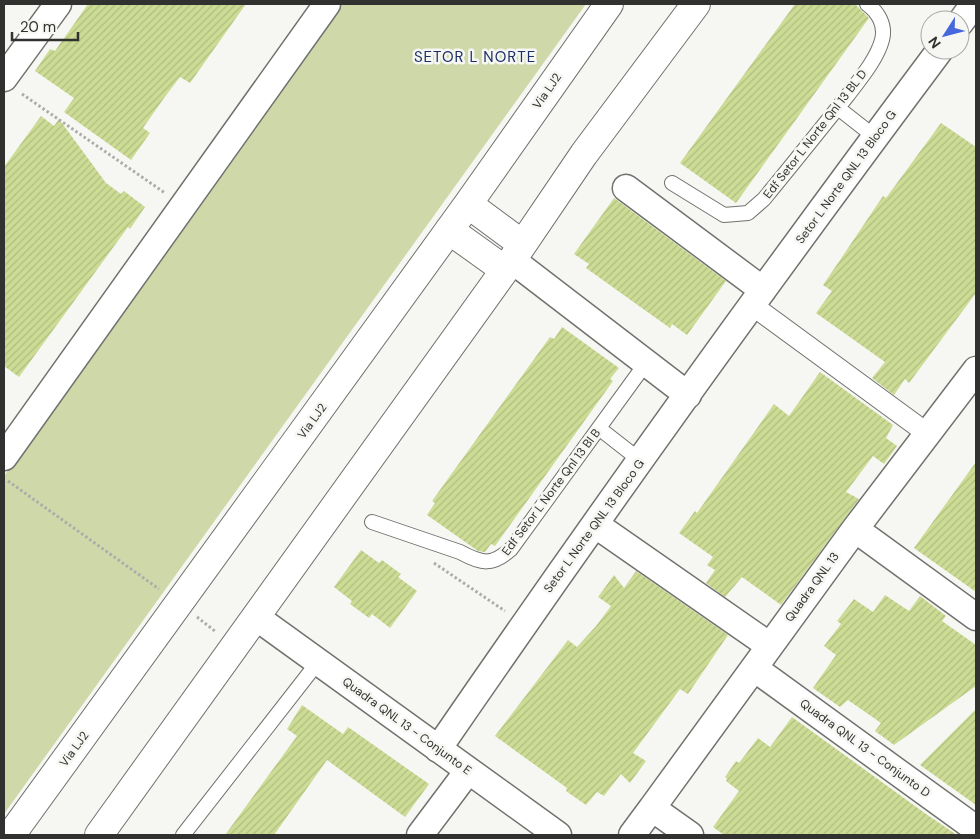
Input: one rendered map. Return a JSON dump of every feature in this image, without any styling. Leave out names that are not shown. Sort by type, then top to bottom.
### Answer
[{"type":"main road","name":"Via LJ2","points":[[11,835],[468,204],[609,4]]},
{"type":"main road","points":[[99,835],[513,258],[584,154],[696,4]]},
{"type":"main road","points":[[468,204],[513,258]]},
{"type":"main road","points":[[449,230],[513,258]]},
{"type":"street","points":[[12,86],[58,4]]},
{"type":"street","points":[[6,469],[184,206],[325,4]]},
{"type":"street","name":"Setor L Norte QNL 13 Bloco G","points":[[438,749],[524,624],[757,297],[933,60]]},
{"type":"street","points":[[626,188],[757,297],[928,434]]},
{"type":"street","points":[[513,258],[688,395]]},
{"type":"street","name":"Quadra QNL 13","points":[[652,808],[855,529],[928,434],[968,398],[976,370]]},
{"type":"street","points":[[596,525],[770,646]]},
{"type":"street","points":[[855,529],[976,617]]},
{"type":"street","name":"Quadra QNL 13 - Conjunto E","points":[[256,617],[558,835]]},
{"type":"street","name":"Quadra QNL 13 - Conjunto D","points":[[754,668],[976,829]]},
{"type":"street","points":[[420,835],[468,770]]},
{"type":"street","points":[[632,835],[652,808],[690,835]]},
{"type":"lane","name":"Edf Setor L Norte Qnl 13 BL D","points":[[672,183],[724,215],[748,213],[764,200],[860,79],[883,39],[879,16],[867,4]]},
{"type":"lane","points":[[838,108],[875,137]]},
{"type":"lane","name":"Edf Setor L Norte Qnl 13 Bl B","points":[[372,522],[460,552],[472,559],[487,562],[499,560],[511,549],[600,429],[646,363]]},
{"type":"lane","points":[[600,429],[641,461]]},
{"type":"lane","points":[[183,835],[318,662]]},
{"type":"path","points":[[12,86],[184,206]]},
{"type":"path","points":[[6,469],[161,590]]},
{"type":"path","points":[[191,612],[222,636]]},
{"type":"green space","points":[[342,4],[586,4],[4,814],[4,476]]},
{"type":"building","points":[[88,4],[246,4],[190,83],[180,77],[164,98],[143,128],[150,133],[131,160],[64,112],[74,98],[35,71],[50,49],[55,51]]},
{"type":"building","points":[[795,4],[855,4],[869,18],[736,203],[680,163]]},
{"type":"building","points":[[41,116],[54,126],[59,119],[106,183],[121,194],[124,191],[145,207],[130,229],[128,227],[19,377],[4,366],[4,167]]},
{"type":"building","points":[[941,123],[976,147],[976,293],[909,383],[905,379],[894,395],[872,378],[885,362],[816,313],[832,291],[823,285],[883,196],[886,198]]},
{"type":"building","points":[[614,198],[726,281],[687,335],[672,324],[670,328],[639,306],[586,268],[589,264],[574,254]]},
{"type":"building","points":[[562,327],[619,368],[610,379],[613,381],[495,546],[491,544],[485,552],[478,551],[427,515],[435,503],[432,501],[550,337],[554,339]]},
{"type":"building","points":[[820,372],[893,425],[886,438],[897,446],[884,464],[873,456],[846,492],[859,499],[781,605],[742,577],[725,597],[706,583],[715,570],[707,565],[713,557],[679,533],[695,511],[697,513],[774,404],[789,416]]},
{"type":"building","points":[[976,462],[976,592],[914,548]]},
{"type":"building","points":[[361,550],[379,563],[382,560],[401,574],[398,577],[417,591],[390,628],[372,614],[369,618],[350,604],[352,601],[334,587]]},
{"type":"building","points":[[636,571],[728,635],[688,694],[680,689],[633,753],[646,761],[630,783],[621,774],[604,796],[597,792],[586,805],[566,791],[567,788],[495,736],[568,640],[577,647],[611,606],[598,597],[614,575],[624,588]]},
{"type":"building","points":[[885,595],[909,611],[920,596],[946,616],[942,621],[976,645],[976,686],[894,745],[875,731],[881,723],[848,700],[840,707],[813,688],[836,655],[824,646],[841,624],[837,621],[854,599],[873,612]]},
{"type":"building","points":[[302,705],[343,734],[348,727],[429,784],[405,817],[327,760],[274,835],[225,835],[297,736],[287,729]]},
{"type":"building","points":[[976,709],[976,805],[920,765]]},
{"type":"building","points":[[792,717],[957,835],[724,835],[713,827],[739,791],[726,781],[725,777],[736,761],[739,763],[758,738],[770,747]]},
{"type":"district","name":"SETOR L NORTE","points":[[475,57]]}]
